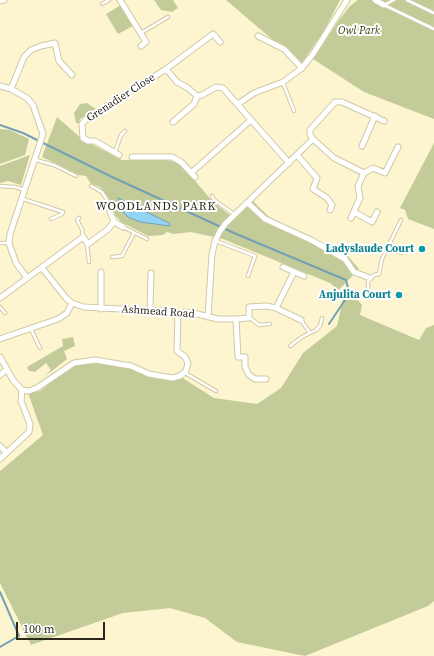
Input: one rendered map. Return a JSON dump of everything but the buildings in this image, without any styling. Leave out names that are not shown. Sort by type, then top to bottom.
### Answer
[{"type":"street","points":[[0,1],[4,0]]},
{"type":"street","points":[[120,0],[146,42],[141,46]]},
{"type":"street","points":[[238,104],[254,93],[283,82],[302,68],[313,54],[347,0]]},
{"type":"street","points":[[375,0],[384,5]]},
{"type":"street","name":"Grenadier Close","points":[[117,154],[95,141],[88,141],[83,138],[82,124],[85,120],[166,68],[213,34],[220,42]]},
{"type":"street","points":[[258,36],[284,49],[302,68]]},
{"type":"street","points":[[11,89],[24,57],[31,50],[41,46],[55,43],[59,61],[72,75]]},
{"type":"street","name":"Grenadier Close","points":[[166,68],[177,82],[188,88],[197,96]]},
{"type":"street","points":[[0,86],[11,89],[27,98],[33,105],[39,124],[42,142],[10,234],[9,243],[16,263],[28,278]]},
{"type":"street","points":[[173,122],[194,104],[197,96],[202,95],[216,87],[223,88],[289,163]]},
{"type":"street","points":[[364,174],[334,158],[313,139],[310,135],[310,130],[336,102],[342,102],[384,121]]},
{"type":"street","points":[[362,146],[375,116]]},
{"type":"street","points":[[132,156],[172,157],[181,162],[193,175],[251,120]]},
{"type":"street","name":"Ashmead Road","points":[[72,303],[84,307],[178,312],[208,317],[212,254],[216,240],[223,228],[234,215],[313,139]]},
{"type":"street","points":[[377,212],[372,222],[352,215],[360,198],[358,186],[364,174],[373,168],[385,173],[398,147]]},
{"type":"street","points":[[297,155],[316,178],[313,189],[327,198],[332,205],[330,210]]},
{"type":"street","points":[[248,203],[265,219],[311,240],[345,259],[354,272],[370,278]]},
{"type":"street","points":[[110,212],[114,222],[123,227]]},
{"type":"street","points":[[0,298],[83,237],[88,244],[107,230],[114,222]]},
{"type":"street","points":[[283,267],[304,276]]},
{"type":"street","points":[[0,339],[30,329],[39,324],[58,319],[67,313],[72,303],[63,295],[42,268]]},
{"type":"street","points":[[101,308],[102,272]]},
{"type":"street","points":[[276,308],[294,272]]},
{"type":"street","points":[[150,310],[151,273]]},
{"type":"street","points":[[208,317],[236,319],[249,318],[249,307],[276,308],[301,320]]},
{"type":"street","points":[[0,357],[6,370],[22,390],[29,391],[37,388],[74,363],[95,360],[131,366],[160,377],[172,378],[180,376],[184,372],[188,363],[185,357],[177,351],[178,312]]},
{"type":"street","points":[[236,319],[238,357],[245,357],[249,375],[255,379],[266,379]]},
{"type":"street","points":[[0,375],[6,370]]},
{"type":"street","points":[[0,459],[24,437],[30,428],[21,401],[22,390]]},
{"type":"street","points":[[0,446],[6,452]]},
{"type":"lane","points":[[102,4],[109,0]]},
{"type":"lane","points":[[384,5],[394,0]]},
{"type":"lane","points":[[407,0],[434,13]]},
{"type":"lane","points":[[384,5],[434,29]]},
{"type":"lane","points":[[141,34],[168,17]]},
{"type":"lane","points":[[283,82],[294,110]]},
{"type":"lane","points":[[117,154],[120,136],[126,131]]},
{"type":"lane","points":[[36,160],[54,165],[76,176]]},
{"type":"lane","points":[[0,186],[15,187],[26,190]]},
{"type":"lane","points":[[91,186],[102,192],[107,200],[110,212]]},
{"type":"lane","points":[[212,196],[214,200],[234,215]]},
{"type":"lane","points":[[23,199],[63,212],[62,214],[51,219]]},
{"type":"lane","points":[[79,218],[77,220],[82,229],[83,237]]},
{"type":"lane","points":[[370,294],[367,286],[370,278],[379,274],[387,248],[402,220]]},
{"type":"lane","points":[[123,227],[147,240]]},
{"type":"lane","points":[[112,257],[122,256],[134,233]]},
{"type":"lane","points":[[216,240],[255,256],[248,276]]},
{"type":"lane","points":[[0,243],[9,243]]},
{"type":"lane","points":[[88,244],[86,250],[90,256],[89,262]]},
{"type":"lane","points":[[387,248],[401,253]]},
{"type":"lane","points":[[0,307],[5,313]]},
{"type":"lane","points":[[249,318],[259,324],[270,324]]},
{"type":"lane","points":[[290,346],[320,326],[322,318]]},
{"type":"lane","points":[[301,320],[310,333]]},
{"type":"lane","points":[[30,329],[40,348]]},
{"type":"lane","points":[[184,372],[216,391]]},
{"type":"green space","points":[[154,0],[173,0],[178,8],[172,12],[161,10]]},
{"type":"green space","points":[[226,0],[340,0],[324,31],[301,64]]},
{"type":"green space","name":"Owl Park","points":[[358,0],[434,0],[434,119],[364,92],[313,59],[339,20],[350,6]]},
{"type":"green space","points":[[121,5],[133,26],[118,34],[106,14]]},
{"type":"green space","points":[[87,103],[96,109],[80,119],[79,123],[76,123],[74,113],[80,104]]},
{"type":"green space","points":[[57,117],[82,139],[122,160],[167,160],[180,163],[213,202],[230,215],[249,197],[269,217],[348,256],[359,269],[339,290],[330,283],[223,239],[191,232],[174,234],[167,232],[163,235],[148,236],[121,222],[115,215],[109,199],[100,187],[91,184],[86,176],[79,175],[42,157]]},
{"type":"green space","points":[[0,129],[10,130],[29,139],[25,155],[0,164]]},
{"type":"green space","points":[[434,143],[434,229],[408,219],[405,210],[400,208]]},
{"type":"green space","points":[[30,155],[21,185],[8,181],[0,183],[0,166]]},
{"type":"green space","points":[[346,286],[362,305],[360,315],[419,340],[426,328],[434,325],[434,601],[428,606],[305,656],[237,642],[205,618],[170,608],[123,613],[31,645],[0,583],[0,471],[43,435],[28,393],[40,391],[74,365],[95,362],[116,363],[154,378],[181,377],[214,398],[257,404],[281,388],[303,353],[337,326]]},
{"type":"green space","points":[[73,337],[75,346],[64,351],[67,359],[52,371],[44,376],[51,370],[46,363],[35,372],[29,371],[27,367],[63,346],[62,339]]},
{"type":"water","points":[[118,198],[169,223],[170,226],[140,222],[128,217],[124,213]]},
{"type":"waterway","points":[[0,125],[23,133],[110,176],[234,233],[346,280],[348,288],[345,300],[329,324]]},
{"type":"waterway","points":[[0,592],[19,636],[0,647]]},
{"type":"place","name":"Ladyslaude Court","points":[[422,249]]},
{"type":"place","name":"Anjulita Court","points":[[399,295]]},
{"type":"district","name":"WOODLANDS PARK","points":[[156,207]]}]
